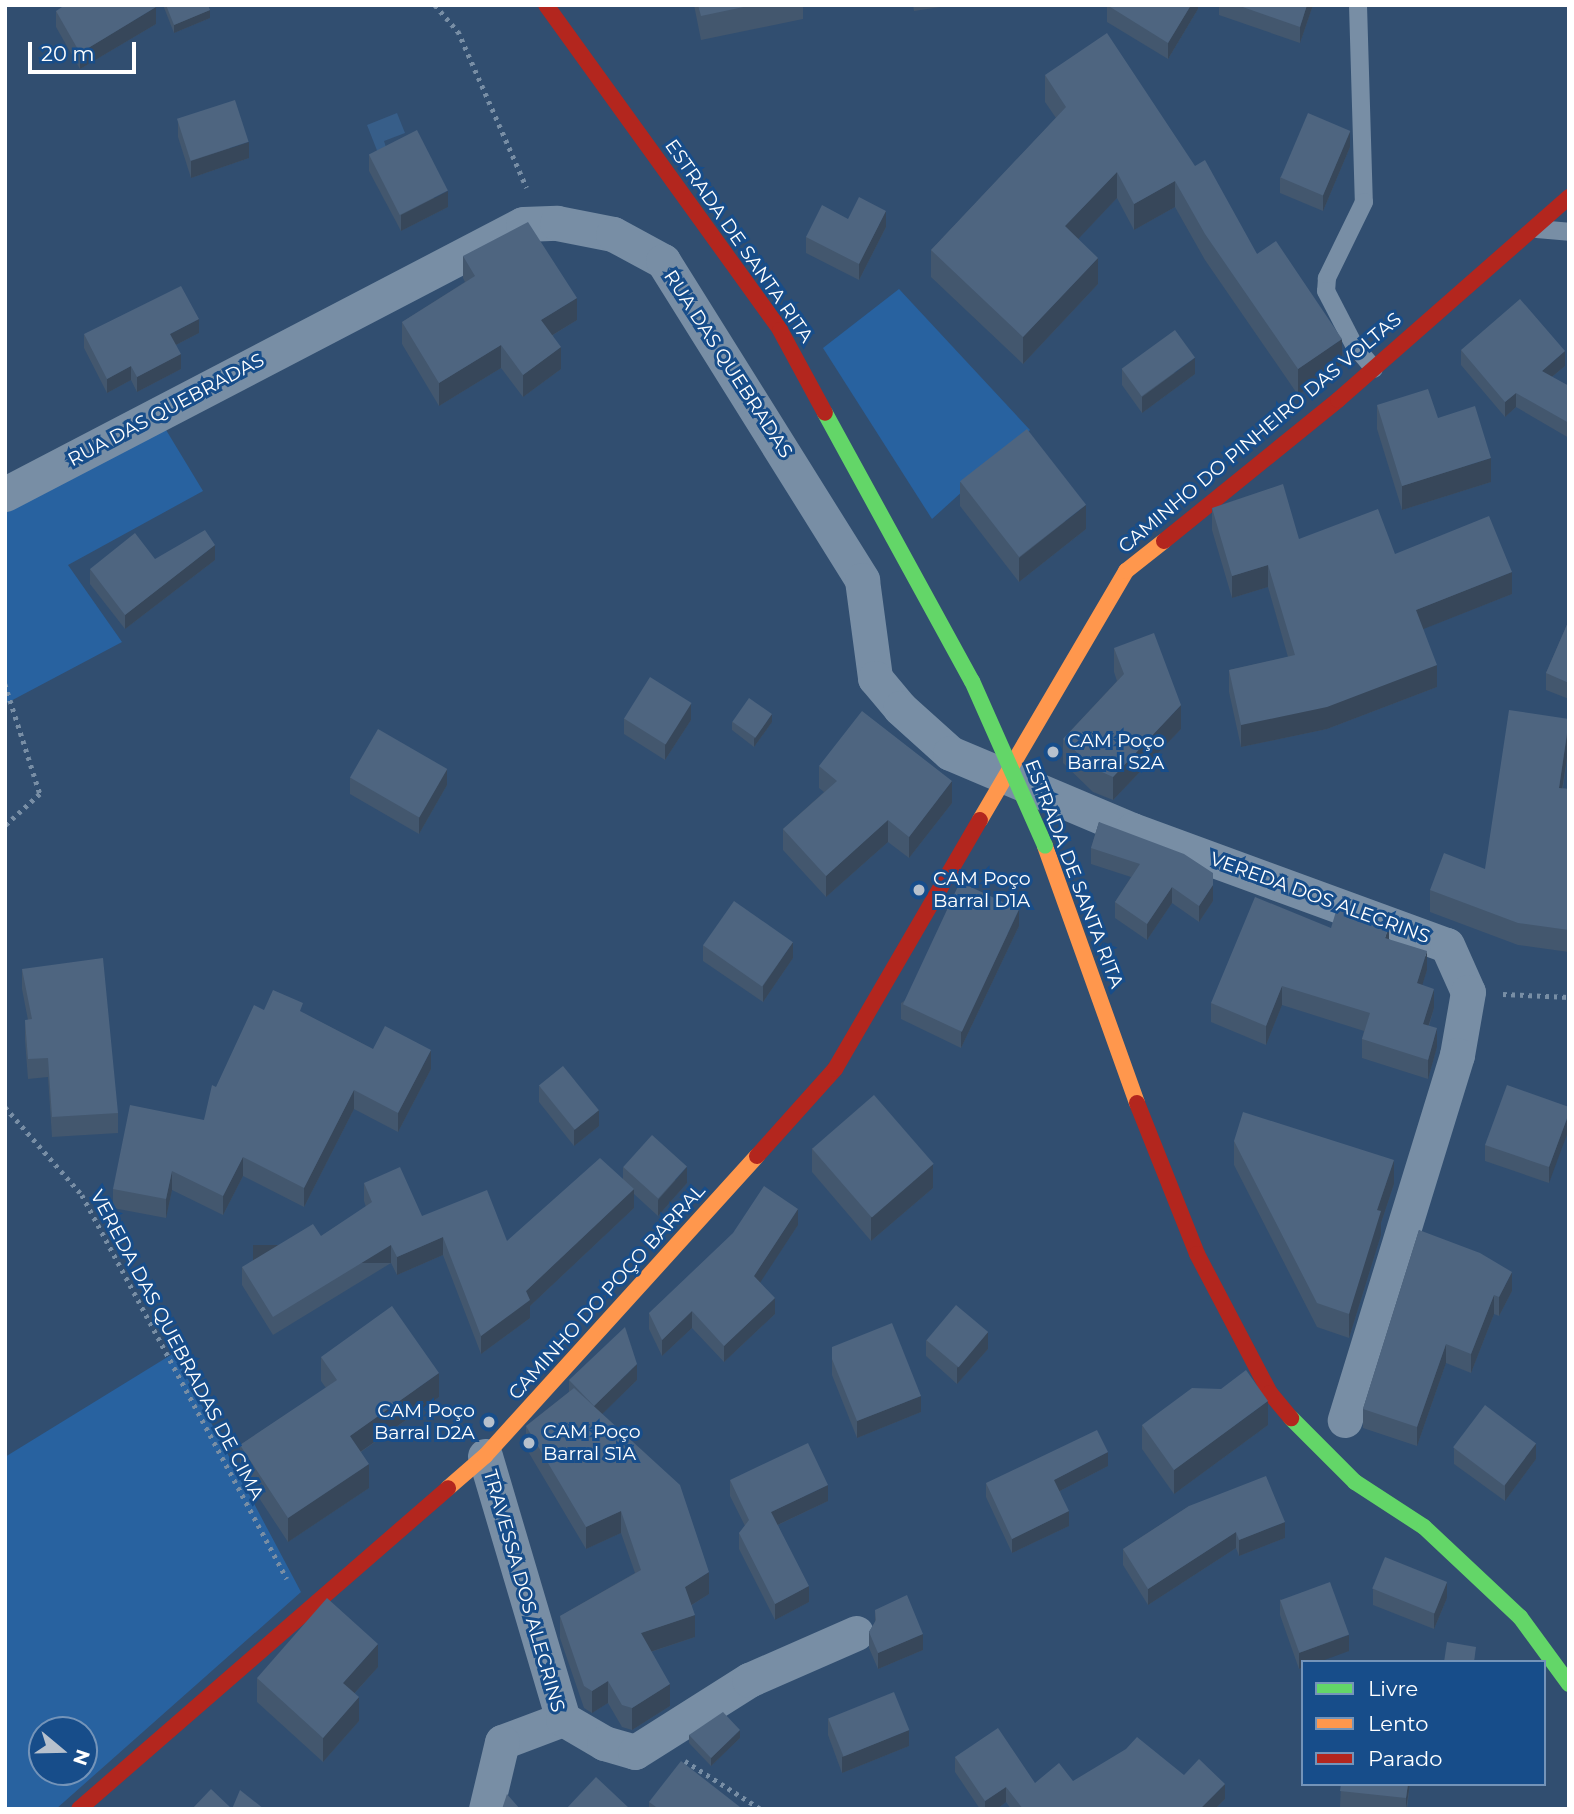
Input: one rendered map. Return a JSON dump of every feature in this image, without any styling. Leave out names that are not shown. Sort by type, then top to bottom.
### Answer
[{"type":"street","name":"ESTRADA DE SANTA RITA","points":[[546,5],[780,330],[972,681],[1045,846],[1165,1180],[1197,1254],[1270,1393],[1319,1450],[1355,1482],[1424,1527],[1521,1617],[1569,1684]]},
{"type":"street","name":"CAMINHO DO PINHEIRO DAS VOLTAS","points":[[1004,776],[1126,571],[1374,369],[1569,197]]},
{"type":"street","name":"RUA DAS QUEBRADAS","points":[[5,494],[523,224],[543,223],[613,234],[663,261],[862,580],[875,678],[900,708],[950,752],[1004,776]]},
{"type":"street","name":"VEREDA DOS ALECRINS","points":[[1004,776],[1132,830],[1447,945],[1468,992]]},
{"type":"street","name":"CAMINHO DO POÇO BARRAL","points":[[79,1809],[485,1456],[835,1069],[1004,776]]},
{"type":"street","points":[[1345,1420],[1457,1055],[1468,992]]},
{"type":"street","name":"TRAVESSA DOS ALECRINS","points":[[485,1456],[563,1719],[502,1742],[486,1809]]},
{"type":"street","points":[[563,1719],[604,1743],[635,1752],[749,1680],[856,1633]]},
{"type":"lane","points":[[1358,5],[1364,202],[1327,278],[1326,291],[1354,345],[1374,369]]},
{"type":"lane","points":[[1534,229],[1569,232]]},
{"type":"path","points":[[435,5],[458,31],[543,223]]},
{"type":"path","points":[[5,684],[40,794],[5,826]]},
{"type":"path","points":[[1468,992],[1569,997]]},
{"type":"path","name":"VEREDA DAS QUEBRADAS DE CIMA","points":[[5,1107],[82,1195],[291,1586]]},
{"type":"path","points":[[654,1741],[761,1809]]},
{"type":"shaded area","points":[[397,113],[405,133],[384,141],[387,150],[378,153],[367,125]]},
{"type":"shaded area","points":[[899,289],[1030,430],[932,519],[823,348]]},
{"type":"shaded area","points":[[157,415],[203,491],[68,565],[122,642],[5,704],[5,494]]},
{"type":"shaded area","points":[[174,1353],[301,1592],[98,1772],[98,1716],[28,1716],[28,1786],[82,1786],[56,1809],[5,1809],[5,1457]]},
{"type":"building","points":[[65,5],[156,7],[80,53],[56,11]]},
{"type":"building","points":[[166,5],[208,5],[210,10],[174,25]]},
{"type":"building","points":[[698,5],[753,5],[701,16]]},
{"type":"building","points":[[1107,5],[1191,5],[1168,43]]},
{"type":"building","points":[[1237,5],[1307,5],[1300,27]]},
{"type":"building","points":[[1107,33],[1195,166],[1205,160],[1257,254],[1276,241],[1342,339],[1298,369],[1205,234],[1175,181],[1134,204],[1117,172],[1065,226],[1098,258],[1023,337],[931,250],[1066,107],[1045,75]]},
{"type":"building","points":[[235,100],[249,142],[191,161],[177,119]]},
{"type":"building","points":[[1308,113],[1350,131],[1323,195],[1281,177]]},
{"type":"building","points":[[417,130],[448,191],[400,215],[369,155]]},
{"type":"building","points":[[859,197],[886,211],[859,264],[806,237],[822,205],[848,219]]},
{"type":"building","points":[[528,222],[577,298],[541,320],[561,347],[523,375],[501,345],[439,383],[402,322],[475,276],[463,256]]},
{"type":"building","points":[[181,286],[199,319],[170,334],[181,354],[137,377],[131,366],[107,379],[84,334]]},
{"type":"building","points":[[1520,299],[1565,351],[1542,371],[1569,386],[1569,423],[1516,393],[1505,402],[1461,350]]},
{"type":"building","points":[[1175,330],[1195,358],[1142,396],[1122,369]]},
{"type":"building","points":[[1428,389],[1438,418],[1475,406],[1491,458],[1402,486],[1377,405]]},
{"type":"building","points":[[1027,429],[1086,505],[1019,557],[960,481]]},
{"type":"building","points":[[1283,484],[1299,539],[1378,509],[1395,554],[1489,516],[1512,572],[1416,610],[1437,665],[1327,707],[1241,725],[1229,670],[1295,655],[1268,565],[1232,576],[1212,508]]},
{"type":"building","points":[[205,530],[215,545],[125,615],[90,569],[135,533],[155,559]]},
{"type":"building","points":[[1569,620],[1569,683],[1546,673]]},
{"type":"building","points":[[1154,633],[1181,705],[1113,777],[1093,768],[1063,739],[1124,674],[1114,648]]},
{"type":"building","points":[[650,677],[692,703],[666,745],[624,719]]},
{"type":"building","points":[[749,698],[772,714],[755,738],[732,722]]},
{"type":"building","points":[[1509,710],[1569,719],[1559,788],[1569,789],[1569,930],[1518,923],[1430,890],[1444,853],[1485,869]]},
{"type":"building","points":[[862,711],[952,781],[909,837],[888,820],[826,876],[783,829],[837,781],[819,766]]},
{"type":"building","points":[[378,729],[447,769],[419,817],[350,777]]},
{"type":"building","points":[[1099,822],[1184,854],[1213,873],[1213,885],[1199,906],[1172,887],[1147,924],[1115,902],[1140,864],[1091,848]]},
{"type":"building","points":[[960,882],[1019,909],[962,1032],[903,1004]]},
{"type":"building","points":[[1255,897],[1331,928],[1337,908],[1389,926],[1385,938],[1427,951],[1417,983],[1434,989],[1423,1024],[1437,1028],[1428,1060],[1362,1039],[1370,1013],[1282,986],[1266,1026],[1211,1003]]},
{"type":"building","points":[[734,901],[793,942],[762,987],[703,945]]},
{"type":"building","points":[[103,958],[118,1113],[52,1117],[48,1058],[28,1059],[25,1020],[32,1019],[22,969]]},
{"type":"building","points":[[273,990],[303,1003],[300,1011],[373,1049],[385,1026],[431,1050],[398,1113],[354,1090],[304,1188],[243,1157],[223,1196],[172,1171],[166,1199],[113,1189],[130,1105],[204,1120],[212,1085],[216,1087],[254,1005],[264,1010]]},
{"type":"building","points":[[563,1066],[599,1110],[575,1130],[539,1086]]},
{"type":"building","points":[[1507,1085],[1569,1107],[1549,1167],[1485,1145]]},
{"type":"building","points":[[874,1095],[934,1164],[872,1217],[812,1149]]},
{"type":"building","points":[[1243,1112],[1394,1160],[1377,1210],[1381,1211],[1349,1314],[1317,1303],[1234,1141]]},
{"type":"building","points":[[652,1135],[687,1166],[658,1198],[623,1167]]},
{"type":"building","points":[[600,1158],[634,1189],[526,1291],[530,1300],[481,1336],[443,1237],[397,1257],[391,1245],[273,1317],[242,1267],[313,1224],[321,1236],[372,1202],[364,1183],[400,1167],[422,1216],[487,1190],[507,1241]]},
{"type":"building","points":[[764,1186],[798,1209],[754,1276],[775,1298],[724,1346],[692,1311],[662,1340],[649,1313],[733,1233]]},
{"type":"building","points":[[1419,1230],[1480,1253],[1512,1272],[1499,1297],[1494,1295],[1471,1354],[1446,1344],[1417,1427],[1363,1409]]},
{"type":"building","points":[[956,1305],[988,1332],[959,1367],[926,1340]]},
{"type":"building","points":[[392,1306],[439,1373],[350,1436],[369,1464],[288,1518],[240,1445],[337,1380],[321,1357]]},
{"type":"building","points":[[892,1323],[921,1396],[857,1421],[832,1359],[832,1347]]},
{"type":"building","points":[[625,1327],[637,1364],[594,1406],[569,1380]]},
{"type":"building","points":[[1246,1370],[1268,1401],[1174,1470],[1142,1425],[1192,1388],[1221,1389]]},
{"type":"building","points":[[574,1388],[680,1485],[709,1572],[685,1587],[695,1615],[641,1633],[670,1684],[632,1708],[622,1705],[608,1681],[592,1691],[584,1686],[560,1616],[641,1570],[621,1511],[586,1527],[526,1426]]},
{"type":"building","points":[[1485,1405],[1536,1444],[1504,1486],[1453,1447]]},
{"type":"building","points":[[1097,1430],[1108,1452],[1054,1480],[1069,1511],[1012,1539],[986,1483]]},
{"type":"building","points":[[808,1443],[828,1485],[771,1512],[809,1586],[775,1604],[739,1533],[749,1520],[730,1480]]},
{"type":"building","points":[[1266,1476],[1285,1522],[1239,1540],[1236,1532],[1148,1589],[1123,1549],[1189,1506]]},
{"type":"building","points":[[1385,1557],[1447,1582],[1434,1614],[1372,1589]]},
{"type":"building","points":[[1330,1582],[1349,1635],[1299,1653],[1280,1600]]},
{"type":"building","points":[[907,1595],[923,1634],[878,1653],[869,1632],[876,1620],[875,1610]]},
{"type":"building","points":[[327,1598],[378,1644],[343,1683],[359,1697],[323,1738],[257,1678]]},
{"type":"building","points":[[1447,1642],[1476,1647],[1474,1660],[1444,1660]]},
{"type":"building","points":[[894,1692],[909,1730],[844,1757],[828,1719]]},
{"type":"building","points":[[723,1712],[740,1730],[711,1758],[689,1735]]},
{"type":"building","points":[[998,1728],[1035,1783],[1059,1763],[1073,1781],[1126,1749],[1137,1737],[1184,1775],[1199,1759],[1225,1784],[1200,1809],[1023,1809],[1006,1787],[985,1801],[955,1757]]},
{"type":"building","points":[[681,1761],[740,1807],[739,1809],[659,1809],[649,1802]]},
{"type":"building","points":[[596,1777],[630,1809],[566,1809]]},
{"type":"building","points":[[1341,1786],[1408,1786],[1406,1798],[1340,1791]]},
{"type":"building","points":[[211,1789],[232,1809],[192,1809]]},
{"type":"building","points":[[240,1790],[264,1809],[232,1809]]},
{"type":"building","points":[[507,1794],[520,1809],[502,1809]]},
{"type":"traffic: fast","points":[[825,413],[972,681]]},
{"type":"traffic: fast","points":[[972,681],[1045,846]]},
{"type":"traffic: fast","points":[[1291,1418],[1355,1482],[1424,1527],[1520,1617],[1569,1684]]},
{"type":"traffic: slow","points":[[980,820],[1126,571],[1164,541]]},
{"type":"traffic: slow","points":[[1045,846],[1137,1103]]},
{"type":"traffic: slow","points":[[448,1488],[485,1456],[757,1156]]},
{"type":"traffic: jam","points":[[546,5],[780,330],[825,413]]},
{"type":"traffic: jam","points":[[1164,541],[1338,400],[1569,197]]},
{"type":"traffic: jam","points":[[757,1156],[835,1069],[980,820]]},
{"type":"traffic: jam","points":[[1137,1103],[1197,1254],[1270,1393],[1291,1418]]},
{"type":"traffic: jam","points":[[79,1809],[448,1488]]},
{"type":"place","name":"CAM Poço Barral S2A","points":[[1053,752]]},
{"type":"place","name":"CAM Poço Barral D1A","points":[[919,890]]},
{"type":"place","name":"CAM Poço Barral D2A","points":[[489,1422]]},
{"type":"place","name":"CAM Poço Barral S1A","points":[[529,1443]]}]
